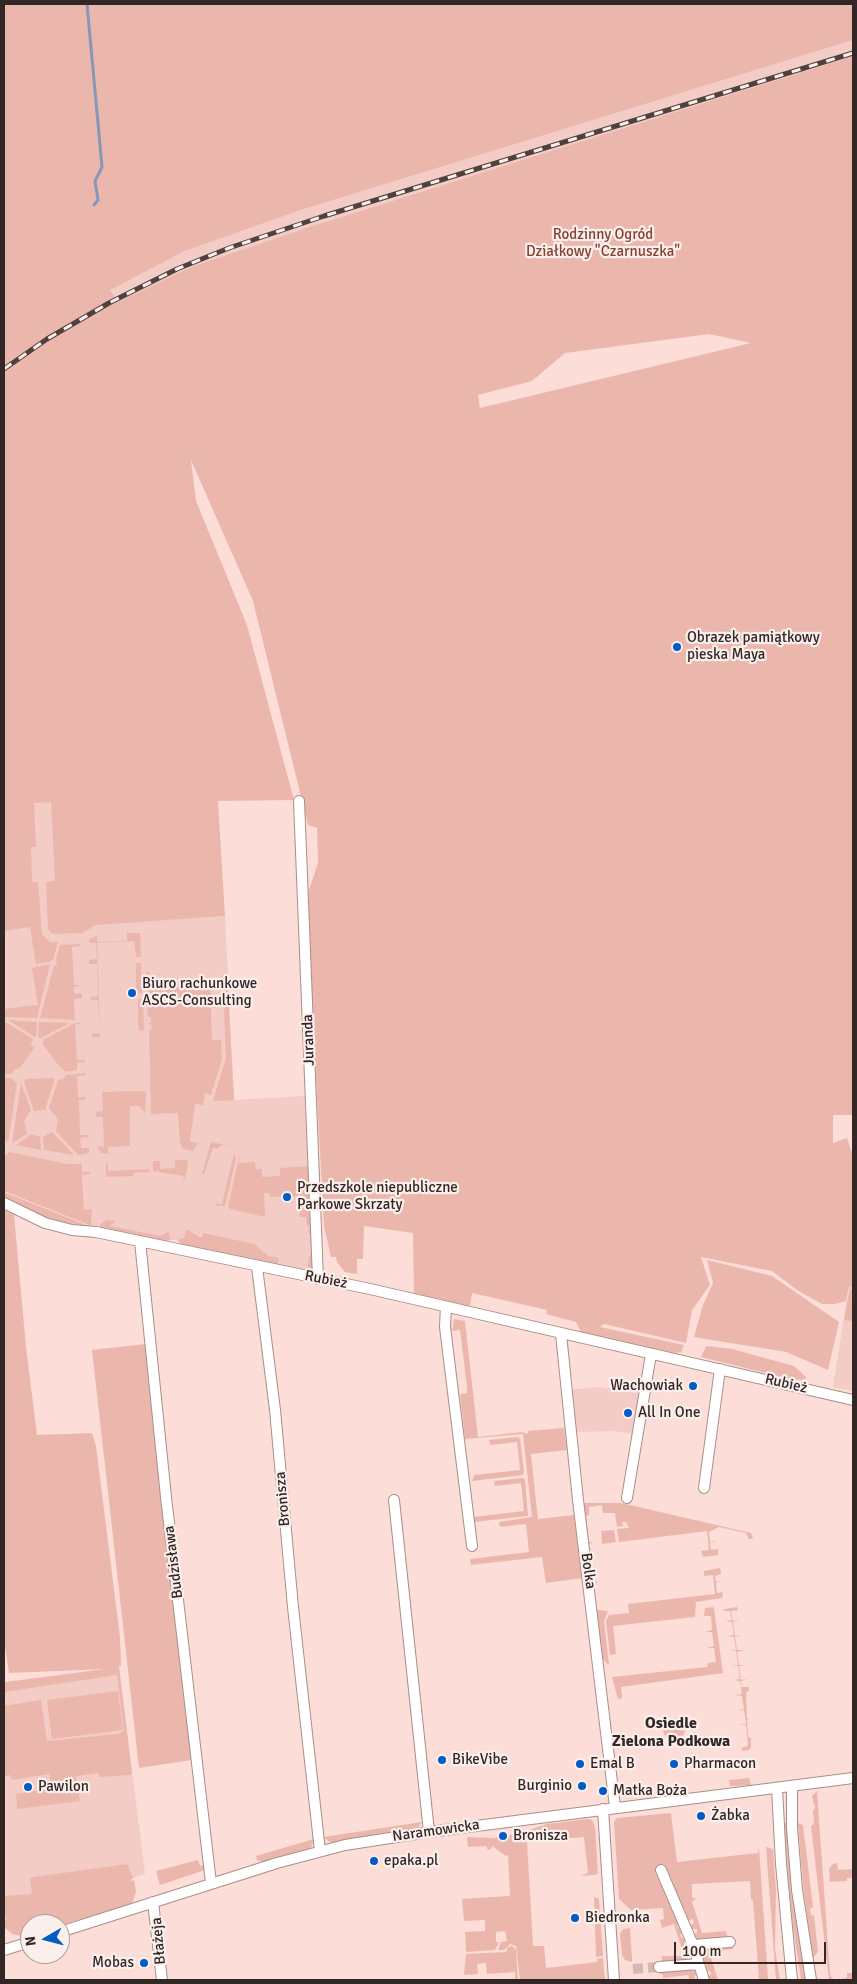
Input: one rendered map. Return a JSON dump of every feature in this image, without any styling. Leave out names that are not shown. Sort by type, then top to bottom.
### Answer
[{"type":"street","name":"Juranda","points":[[299,801],[318,1279]]},
{"type":"street","name":"Rubież","points":[[4,1203],[45,1223],[140,1241],[446,1307],[853,1400]]},
{"type":"street","name":"Budzisława","points":[[140,1241],[166,1497],[211,1883]]},
{"type":"street","name":"Bronisza","points":[[257,1267],[275,1410],[293,1607],[320,1851]]},
{"type":"street","points":[[446,1307],[445,1327],[472,1546]]},
{"type":"street","name":"Bolka","points":[[561,1334],[577,1490],[616,1807]]},
{"type":"street","points":[[627,1498],[651,1354]]},
{"type":"street","points":[[704,1488],[720,1369]]},
{"type":"street","points":[[394,1500],[429,1832]]},
{"type":"street","name":"Naramowicka","points":[[70,1929],[211,1883],[320,1851],[429,1832],[853,1778]]},
{"type":"street","points":[[792,1786],[792,1828],[797,1890],[811,1980]]},
{"type":"street","points":[[777,1788],[780,1864],[792,1980]]},
{"type":"street","points":[[603,1809],[614,1980]]},
{"type":"street","points":[[661,1870],[692,1945],[704,1980]]},
{"type":"street","name":"Błażeja","points":[[153,1902],[162,1980]]},
{"type":"street","points":[[692,1945],[730,1942]]},
{"type":"street","points":[[4,1950],[20,1945]]},
{"type":"street","points":[[659,1968],[699,1964]]},
{"type":"shaded area","points":[[853,40],[853,56],[306,228],[191,267],[117,303],[110,290],[185,251],[301,210]]},
{"type":"shaded area","points":[[53,759],[60,924],[225,916],[234,1100],[305,1096],[313,1256],[311,1272],[183,1244],[175,1240],[166,1240],[91,1225],[91,1221],[4,1185],[4,761]]},
{"type":"shaded area","points":[[849,1286],[853,1287],[853,1391],[833,1387]]},
{"type":"shaded area","points":[[598,1387],[640,1393],[633,1434],[615,1431],[575,1432],[571,1390]]},
{"type":"shaded area","points":[[119,1667],[145,1874],[6,1918],[4,1916],[4,1685]]},
{"type":"green space","name":"Rodzinny Ogród Działkowy \"Czarnuszka\"","points":[[4,4],[853,4],[853,40],[301,210],[185,251],[110,290],[118,302],[191,267],[306,228],[853,56],[853,1115],[833,1115],[833,1143],[847,1138],[853,1156],[853,1287],[849,1286],[846,1301],[835,1304],[822,1304],[797,1290],[772,1271],[701,1257],[710,1285],[692,1310],[686,1343],[604,1324],[600,1327],[684,1345],[681,1352],[675,1353],[581,1332],[576,1322],[546,1314],[547,1310],[472,1293],[470,1306],[414,1294],[413,1233],[364,1226],[363,1259],[357,1259],[357,1274],[345,1272],[337,1262],[336,1257],[331,1257],[324,1226],[307,911],[309,890],[318,863],[317,828],[308,825],[253,601],[191,460],[196,501],[247,625],[294,800],[218,801],[225,916],[96,925],[82,933],[55,934],[51,933],[48,928],[46,882],[55,881],[51,802],[34,803],[36,847],[31,847],[32,882],[38,882],[42,934],[50,942],[58,942],[53,959],[50,962],[36,964],[30,927],[4,931]],"holes":[[[709,334],[751,343],[480,408],[478,395],[532,381],[565,353]]]},
{"type":"green space","points":[[127,933],[140,933],[141,957],[136,957],[134,941],[97,943],[102,1091],[100,1037],[92,1037],[92,1033],[100,1033],[98,1000],[91,1000],[91,997],[98,996],[97,964],[89,964],[89,960],[97,959],[96,943],[89,943],[89,940],[97,935],[97,942],[127,941]]},
{"type":"green space","points":[[80,944],[80,946],[72,947],[74,985],[82,985],[74,987],[74,994],[82,993],[82,998],[74,999],[75,1020],[40,1018],[54,966],[57,964],[56,959],[60,945]]},
{"type":"green space","points":[[136,963],[141,963],[142,993],[138,994],[136,987]]},
{"type":"green space","points":[[50,964],[37,1018],[4,1017],[4,1009],[38,1005],[32,968]]},
{"type":"green space","points":[[146,972],[149,972],[150,983],[210,981],[212,1040],[221,1040],[222,1059],[211,1095],[205,1093],[203,1105],[195,1104],[190,1142],[198,1143],[193,1151],[183,1149],[180,1143],[178,1113],[151,1114],[149,1030],[152,1029],[151,1024],[148,1024],[151,1022],[151,1017],[148,1017],[147,991],[150,991],[150,986],[147,985]]},
{"type":"green space","points":[[227,972],[234,1100],[213,1101],[226,1058],[223,980]]},
{"type":"green space","points":[[138,999],[143,999],[144,1030],[139,1031],[138,1024]]},
{"type":"green space","points":[[8,1020],[37,1022],[36,1037],[35,1037]]},
{"type":"green space","points":[[4,1021],[33,1039],[31,1044],[34,1048],[20,1068],[14,1070],[11,1074],[4,1075]]},
{"type":"green space","points":[[39,1022],[70,1023],[41,1038],[38,1037]]},
{"type":"green space","points":[[75,1023],[83,1023],[75,1025],[77,1060],[85,1060],[85,1062],[77,1063],[77,1070],[66,1072],[43,1045],[43,1040]]},
{"type":"green space","points":[[85,1073],[86,1075],[77,1076],[78,1097],[86,1097],[86,1099],[79,1100],[80,1135],[88,1135],[88,1137],[80,1138],[81,1148],[89,1148],[89,1153],[78,1155],[56,1131],[58,1119],[49,1108],[58,1080],[63,1079],[66,1075]]},
{"type":"green space","points":[[4,1078],[11,1078],[17,1083],[8,1143],[4,1138]]},
{"type":"green space","points":[[55,1078],[45,1110],[34,1111],[24,1082],[26,1079]]},
{"type":"green space","points":[[21,1083],[31,1110],[24,1121],[27,1134],[12,1143]]},
{"type":"green space","points":[[102,1092],[146,1092],[145,1113],[139,1106],[130,1106],[130,1146],[108,1147],[108,1154],[101,1153],[97,1147],[104,1146],[103,1117],[96,1117],[96,1112],[103,1111]]},
{"type":"green space","points":[[52,1132],[74,1155],[44,1150],[43,1137]]},
{"type":"green space","points":[[32,1134],[40,1137],[41,1150],[16,1145]]},
{"type":"green space","points":[[211,1142],[235,1147],[221,1145],[218,1149],[213,1148],[204,1174],[202,1174]]},
{"type":"green space","points":[[9,1152],[68,1164],[82,1164],[82,1172],[90,1172],[90,1174],[82,1175],[84,1210],[92,1209],[91,1226],[4,1191],[5,1156]]},
{"type":"green space","points":[[240,1152],[239,1163],[255,1162],[256,1169],[262,1169],[262,1177],[280,1176],[280,1168],[309,1166],[313,1246],[310,1243],[311,1234],[308,1233],[310,1226],[307,1226],[306,1217],[299,1217],[301,1206],[299,1205],[298,1196],[270,1197],[270,1193],[264,1193],[265,1217],[228,1207]]},
{"type":"green space","points":[[234,1153],[236,1158],[225,1206],[215,1206],[216,1203],[222,1204]]},
{"type":"green space","points":[[175,1160],[187,1160],[188,1166],[183,1184],[184,1176],[153,1171],[153,1161],[160,1161],[160,1169],[175,1168]]},
{"type":"green space","points":[[106,1163],[108,1163],[108,1171],[149,1169],[150,1172],[133,1173],[133,1176],[106,1177]]},
{"type":"green space","points":[[4,1192],[90,1227],[47,1219],[4,1200]]},
{"type":"green space","points":[[4,1210],[14,1215],[26,1347],[37,1435],[92,1433],[96,1446],[120,1637],[121,1665],[119,1667],[132,1773],[130,1775],[99,1777],[99,1773],[76,1776],[80,1801],[17,1809],[16,1794],[46,1789],[48,1793],[52,1791],[52,1786],[49,1774],[12,1780],[10,1775],[4,1776],[4,1706],[41,1700],[47,1741],[118,1734],[124,1731],[117,1675],[4,1692],[4,1683],[6,1682],[105,1669],[9,1673],[4,1639]]},
{"type":"green space","points":[[107,1220],[116,1221],[109,1226],[161,1236],[168,1232],[171,1239],[164,1243],[101,1230],[100,1224]]},
{"type":"green space","points":[[186,1229],[199,1237],[202,1237],[203,1233],[254,1244],[268,1256],[279,1258],[278,1264],[307,1270],[309,1256],[315,1254],[316,1271],[311,1275],[182,1247],[179,1241],[180,1238],[184,1239]]},
{"type":"green space","points":[[707,1260],[772,1276],[839,1322],[828,1370],[786,1352],[694,1337],[703,1305],[713,1283]]},
{"type":"green space","points":[[850,1289],[853,1290],[853,1321],[844,1320]]},
{"type":"green space","points":[[454,1319],[465,1321],[478,1437],[522,1432],[528,1434],[528,1431],[564,1428],[567,1450],[531,1454],[538,1519],[574,1515],[582,1578],[546,1583],[542,1557],[471,1565],[470,1559],[529,1552],[526,1524],[500,1527],[499,1522],[532,1517],[523,1434],[465,1439],[460,1394],[467,1393],[467,1387],[460,1330],[452,1331]]},
{"type":"green space","points":[[146,1344],[192,1760],[139,1768],[92,1350]]},
{"type":"green space","points":[[706,1346],[732,1349],[794,1366],[807,1378],[801,1380],[782,1377],[701,1357]]},
{"type":"green space","points":[[518,1437],[520,1439],[523,1475],[472,1481],[474,1475],[520,1470],[517,1442],[490,1445],[489,1440]]},
{"type":"green space","points":[[523,1478],[525,1480],[528,1516],[474,1522],[474,1517],[524,1511],[521,1483],[495,1486],[494,1481]]},
{"type":"green space","points":[[583,1503],[621,1503],[751,1533],[753,1539],[749,1539],[746,1533],[719,1527],[709,1532],[710,1542],[717,1541],[710,1543],[711,1550],[718,1549],[718,1555],[703,1557],[701,1551],[709,1550],[707,1531],[619,1542],[617,1529],[629,1528],[626,1522],[622,1522],[623,1526],[617,1527],[615,1513],[603,1513],[602,1505],[589,1507],[589,1515],[586,1516],[589,1542],[593,1542],[589,1544],[592,1570],[596,1570],[595,1573],[591,1570]]},
{"type":"green space","points":[[614,1530],[616,1542],[602,1544],[601,1531]]},
{"type":"green space","points":[[720,1568],[721,1574],[715,1576],[716,1582],[722,1581],[716,1583],[717,1593],[723,1592],[722,1598],[696,1602],[695,1617],[613,1626],[616,1654],[610,1655],[606,1621],[609,1615],[629,1613],[628,1604],[715,1594],[713,1575],[704,1576],[704,1571]]},
{"type":"green space","points":[[594,1584],[597,1610],[608,1611],[604,1621],[609,1665],[602,1659]]},
{"type":"green space","points":[[713,1607],[714,1609],[723,1673],[621,1687],[622,1698],[618,1699],[612,1677],[707,1667],[708,1663],[716,1662],[714,1648],[707,1648],[714,1646],[712,1632],[705,1632],[712,1630],[711,1616],[704,1616],[705,1608]]},
{"type":"green space","points":[[737,1607],[738,1610],[731,1611],[733,1621],[740,1620],[733,1622],[735,1636],[742,1635],[735,1637],[737,1650],[744,1650],[737,1652],[739,1665],[746,1665],[739,1666],[741,1680],[748,1679],[741,1681],[741,1687],[749,1687],[749,1691],[746,1692],[747,1719],[750,1719],[747,1720],[748,1737],[751,1738],[751,1747],[749,1750],[743,1751],[741,1748],[748,1746],[746,1725],[738,1725],[746,1724],[744,1710],[736,1711],[744,1709],[742,1696],[735,1695],[742,1694],[740,1681],[733,1680],[740,1679],[738,1666],[731,1666],[738,1665],[736,1651],[729,1651],[736,1650],[734,1637],[727,1636],[734,1635],[732,1622],[725,1621],[732,1620],[730,1611],[723,1611]]},
{"type":"green space","points":[[118,1691],[123,1730],[52,1739],[47,1700]]},
{"type":"green space","points":[[674,1718],[682,1721],[685,1729],[682,1737],[674,1740],[666,1737],[663,1729],[666,1721]]},
{"type":"green space","points":[[749,1778],[751,1785],[730,1786],[729,1780]]},
{"type":"green space","points":[[817,1791],[830,1975],[834,1980],[829,1980],[811,1826],[814,1824],[813,1811],[815,1808],[812,1796]]},
{"type":"green space","points":[[671,1813],[677,1862],[758,1853],[759,1847],[768,1980],[759,1980],[750,1881],[692,1884],[692,1898],[696,1898],[692,1902],[702,1933],[726,1931],[730,1937],[696,1939],[694,1934],[697,1933],[697,1929],[692,1929],[691,1925],[694,1923],[693,1919],[689,1920],[680,1909],[677,1927],[682,1928],[683,1932],[680,1935],[682,1938],[685,1937],[684,1946],[688,1946],[689,1950],[686,1960],[658,1963],[662,1960],[662,1956],[684,1956],[674,1924],[662,1928],[660,1920],[664,1919],[663,1908],[631,1910],[619,1899],[614,1822],[617,1818]]},
{"type":"green space","points":[[592,1820],[595,1827],[598,1874],[594,1875],[580,1876],[588,1873],[584,1837],[535,1841],[520,1833],[547,1824]]},
{"type":"green space","points":[[422,1822],[417,1829],[331,1843],[323,1837]]},
{"type":"green space","points":[[783,1823],[787,1823],[792,1886],[805,1980],[801,1980],[793,1927]]},
{"type":"green space","points":[[798,1823],[803,1825],[813,1907],[810,1909],[811,1915],[814,1916],[818,1952],[813,1958],[803,1885]]},
{"type":"green space","points":[[517,1834],[527,1841],[533,1946],[544,1946],[546,1968],[597,1962],[597,1959],[603,1958],[605,1980],[520,1980],[516,1946],[510,1944],[504,1950],[498,1950],[501,1942],[507,1941],[505,1931],[496,1932],[496,1942],[499,1942],[495,1950],[466,1952],[465,1932],[485,1931],[485,1920],[464,1921],[462,1899],[510,1896],[508,1855],[506,1856],[492,1846],[488,1850],[486,1846],[468,1847],[467,1837],[493,1838]]},
{"type":"green space","points":[[314,1839],[311,1848],[263,1862],[257,1860],[256,1856]]},
{"type":"green space","points":[[766,1847],[773,1849],[776,1890],[775,1949],[780,1980],[776,1980]]},
{"type":"green space","points":[[198,1860],[200,1866],[205,1865],[205,1870],[160,1885],[156,1871]]},
{"type":"green space","points":[[837,1863],[838,1870],[853,1869],[853,1878],[847,1878],[847,1881],[830,1882],[829,1869],[833,1864]]},
{"type":"green space","points":[[127,1864],[133,1878],[130,1881],[134,1880],[136,1892],[132,1904],[70,1922],[70,1914],[20,1914],[20,1936],[12,1934],[4,1927],[6,1918],[4,1916],[4,1883],[5,1896],[32,1894],[30,1878]]},
{"type":"green space","points":[[594,1897],[599,1899],[603,1956],[596,1957]]},
{"type":"green space","points":[[630,1928],[632,1962],[625,1960],[622,1955],[620,1933],[623,1929]]},
{"type":"green space","points":[[512,1946],[516,1950],[518,1980],[515,1980],[515,1972],[487,1974],[486,1963],[477,1964],[478,1974],[464,1975],[466,1954],[506,1952],[508,1947]]},
{"type":"green space","points":[[732,1946],[733,1949],[709,1951],[718,1980],[709,1980],[708,1977],[711,1974],[705,1967],[708,1963],[703,1962],[703,1951],[706,1948]]},
{"type":"green space","points":[[694,1970],[697,1974],[694,1977],[696,1980],[690,1980],[688,1975],[663,1978],[663,1974],[660,1974],[659,1971]]},
{"type":"green space","points":[[847,1973],[853,1973],[853,1980],[834,1980],[847,1978]]},
{"type":"waterway","points":[[87,4],[102,167],[95,181],[98,200],[94,205]]},
{"type":"tunnel","points":[[633,1969],[659,1967]]},
{"type":"railway","points":[[4,369],[47,339],[109,303],[177,269],[229,248],[324,216],[853,53]]},
{"type":"place","name":"Obrazek pamiątkowy pieska Maya","points":[[677,647]]},
{"type":"place","name":"Biuro rachunkowe ASCS-Consulting","points":[[132,993]]},
{"type":"place","name":"Przedszkole niepubliczne Parkowe Skrzaty","points":[[287,1197]]},
{"type":"place","name":"Wachowiak","points":[[693,1386]]},
{"type":"place","name":"All In One","points":[[628,1413]]},
{"type":"place","name":"BikeVibe","points":[[442,1760]]},
{"type":"place","name":"Emal B","points":[[580,1764]]},
{"type":"place","name":"Pharmacon","points":[[674,1764]]},
{"type":"place","name":"Burginio","points":[[582,1786]]},
{"type":"place","name":"Pawilon","points":[[28,1787]]},
{"type":"place","name":"Matka Boża","points":[[603,1791]]},
{"type":"place","name":"Żabka","points":[[701,1816]]},
{"type":"place","name":"Bronisza","points":[[503,1836]]},
{"type":"place","name":"epaka.pl","points":[[374,1861]]},
{"type":"place","name":"Biedronka","points":[[575,1918]]},
{"type":"place","name":"Mobas","points":[[144,1963]]},
{"type":"district","name":"Osiedle Zielona Podkowa","points":[[671,1733]]}]
